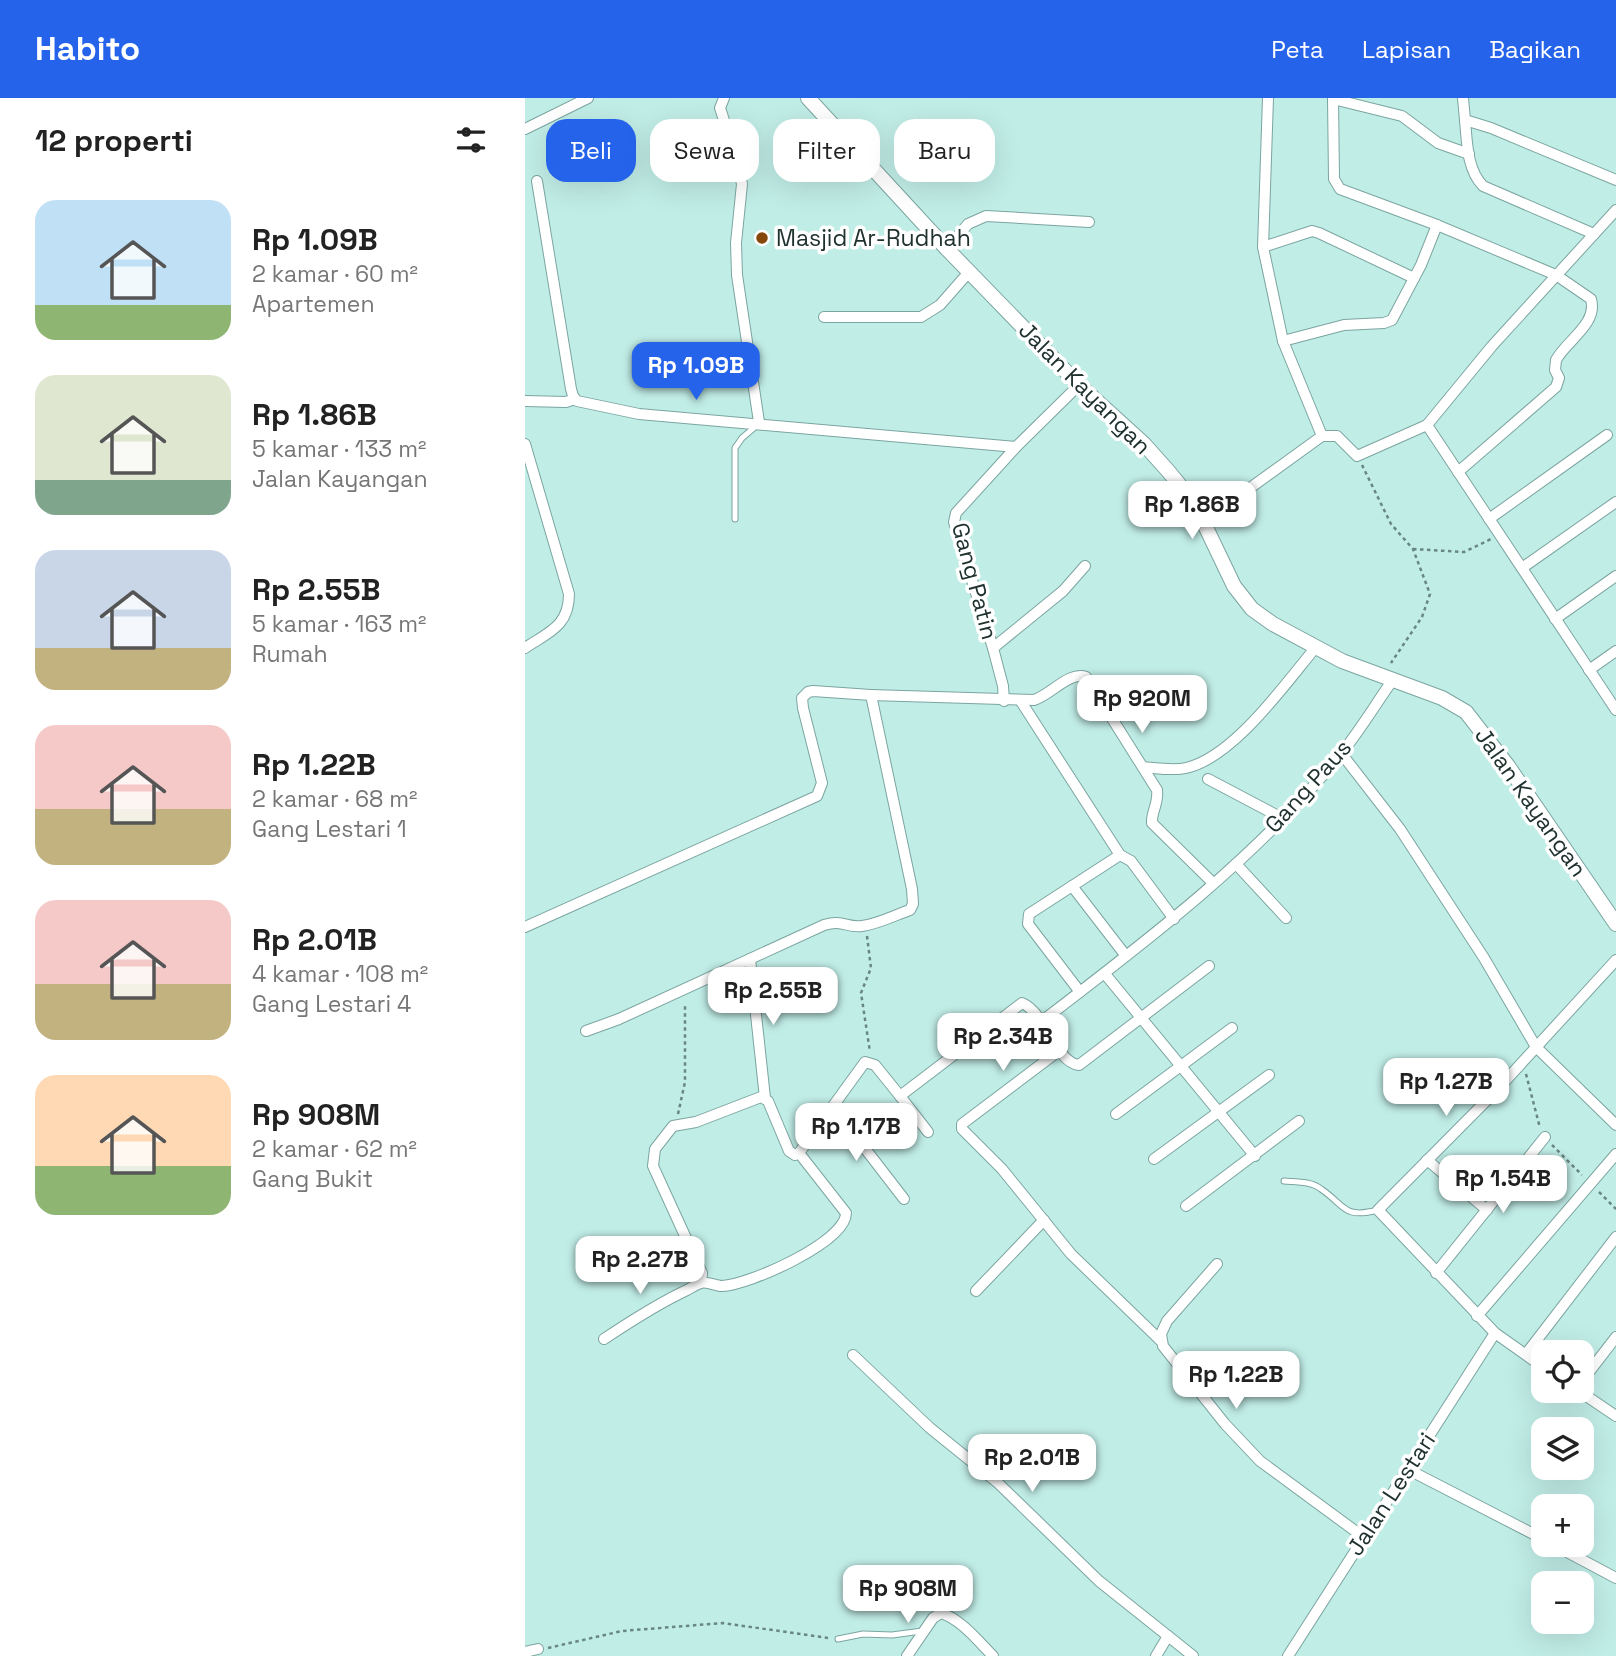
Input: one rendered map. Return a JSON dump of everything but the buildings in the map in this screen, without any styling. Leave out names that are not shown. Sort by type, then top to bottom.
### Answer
[{"type":"street","points":[[525,129],[587,98]]},
{"type":"street","points":[[724,98],[720,108],[742,184],[736,243],[737,275],[759,422]]},
{"type":"street","name":"Jalan Kayangan","points":[[808,98],[947,249],[1079,385],[1144,444],[1187,494],[1225,570],[1245,602],[1263,617],[1315,647],[1387,679],[1454,704],[1472,720],[1509,766],[1616,924]]},
{"type":"street","points":[[1268,98],[1263,247],[1283,341],[1322,436]]},
{"type":"street","points":[[1458,472],[1556,387],[1559,378],[1555,370],[1556,360],[1591,316],[1591,299],[1556,275],[1437,225],[1345,193],[1336,185],[1334,178],[1333,98],[1402,116],[1438,143],[1469,154]]},
{"type":"street","points":[[1463,98],[1469,154],[1475,176],[1488,190],[1594,234]]},
{"type":"street","points":[[1465,120],[1616,180]]},
{"type":"street","points":[[537,181],[571,389],[575,399],[584,404],[639,414],[759,422],[1016,447]]},
{"type":"street","points":[[1203,522],[1322,436],[1337,436],[1357,456],[1427,425],[1492,346],[1616,210]]},
{"type":"street","points":[[947,249],[968,224],[986,216],[1090,222]]},
{"type":"street","points":[[1283,341],[1344,325],[1388,322],[1394,316],[1431,246],[1437,225]]},
{"type":"street","points":[[1263,247],[1312,231],[1414,278]]},
{"type":"street","points":[[824,317],[921,317],[940,305],[969,271]]},
{"type":"street","name":"Gang Patin","points":[[1004,701],[1003,686],[993,649],[954,522],[962,505],[1079,385]]},
{"type":"street","points":[[525,401],[566,402],[575,399]]},
{"type":"street","points":[[1427,425],[1616,710]]},
{"type":"street","points":[[1489,519],[1607,435]]},
{"type":"street","points":[[525,444],[569,594],[567,614],[563,621],[525,648]]},
{"type":"street","points":[[1521,568],[1616,502]]},
{"type":"street","points":[[993,649],[1063,591],[1085,566]]},
{"type":"street","points":[[1555,619],[1616,576]]},
{"type":"street","points":[[1143,767],[1184,769],[1207,760],[1241,734],[1315,647]]},
{"type":"street","points":[[1589,670],[1616,651]]},
{"type":"street","points":[[525,926],[817,796],[822,783],[803,708],[803,698],[813,691],[1020,701],[1045,697],[1070,677],[1086,677],[1157,790],[1152,824],[1213,883]]},
{"type":"street","name":"Gang Paus","points":[[1042,1021],[1174,919],[1237,864],[1341,753],[1387,679]]},
{"type":"street","points":[[586,1031],[835,922],[866,926],[909,910],[913,904],[871,695]]},
{"type":"street","points":[[1020,701],[1120,855],[1131,861],[1174,919]]},
{"type":"street","points":[[1341,753],[1400,829],[1484,958],[1536,1047],[1616,1125]]},
{"type":"street","points":[[1208,779],[1282,818]]},
{"type":"street","points":[[1080,992],[1027,921],[1029,914],[1120,855]]},
{"type":"street","points":[[1237,864],[1286,918]]},
{"type":"street","points":[[1072,886],[1126,956]]},
{"type":"street","points":[[750,959],[765,1098],[789,1152],[795,1155],[800,1153],[865,1062],[872,1062],[928,1132]]},
{"type":"street","points":[[1531,1358],[1495,1333],[1477,1316],[1378,1210],[1496,1091],[1616,960]]},
{"type":"street","points":[[900,1096],[1020,1004],[1027,1006],[1042,1021],[1060,1050],[1073,1064],[1080,1065],[1209,966]]},
{"type":"street","points":[[1105,974],[1255,1156]]},
{"type":"street","points":[[1116,1114],[1232,1028]]},
{"type":"street","points":[[1060,1050],[961,1126],[996,1162],[1070,1254],[1161,1341],[1225,1424],[1260,1461],[1363,1536]]},
{"type":"street","points":[[1154,1159],[1269,1076]]},
{"type":"street","points":[[701,1282],[702,1273],[653,1166],[655,1149],[673,1125],[696,1122],[759,1096],[765,1098]]},
{"type":"street","points":[[833,1107],[904,1199]]},
{"type":"street","points":[[1187,1206],[1299,1121]]},
{"type":"street","points":[[1436,1273],[1545,1137]]},
{"type":"street","points":[[604,1339],[645,1311],[701,1282],[720,1286],[771,1271],[806,1254],[839,1228],[846,1220],[846,1213],[800,1153]]},
{"type":"street","points":[[1477,1316],[1616,1154]]},
{"type":"street","points":[[1427,1160],[1487,1210]]},
{"type":"street","points":[[976,1291],[1044,1220]]},
{"type":"street","points":[[1526,1354],[1616,1237]]},
{"type":"street","points":[[1161,1341],[1167,1321],[1217,1264]]},
{"type":"street","name":"Jalan Lestari","points":[[1288,1656],[1495,1333]]},
{"type":"street","points":[[1594,1365],[1616,1337]]},
{"type":"street","points":[[853,1355],[930,1428],[997,1482],[1099,1581],[1193,1656]]},
{"type":"street","points":[[1594,1401],[1616,1416]]},
{"type":"street","points":[[1409,1470],[1531,1533]]},
{"type":"street","points":[[1577,1557],[1616,1578]]},
{"type":"street","points":[[908,1656],[936,1615],[948,1615],[993,1656]]},
{"type":"street","points":[[1156,1656],[1168,1636]]},
{"type":"street","points":[[525,1652],[538,1649]]},
{"type":"lane","points":[[736,519],[735,448],[759,422]]},
{"type":"lane","points":[[1284,1181],[1316,1186],[1340,1207],[1353,1214],[1378,1210]]},
{"type":"lane","points":[[838,1639],[863,1634],[892,1635],[923,1631]]},
{"type":"path","points":[[1357,456],[1391,524],[1413,550],[1430,594],[1422,617],[1387,679]]},
{"type":"path","points":[[1413,550],[1464,552],[1483,544],[1498,533]]},
{"type":"path","points":[[866,926],[871,968],[861,993],[872,1062]]},
{"type":"path","points":[[673,1125],[685,1082],[685,989]]},
{"type":"path","points":[[1590,1183],[1616,1209]]},
{"type":"path","points":[[538,1649],[622,1631],[723,1623],[838,1639]]},
{"type":"place","name":"Masjid Ar-Rudhah","points":[[762,238]]}]
